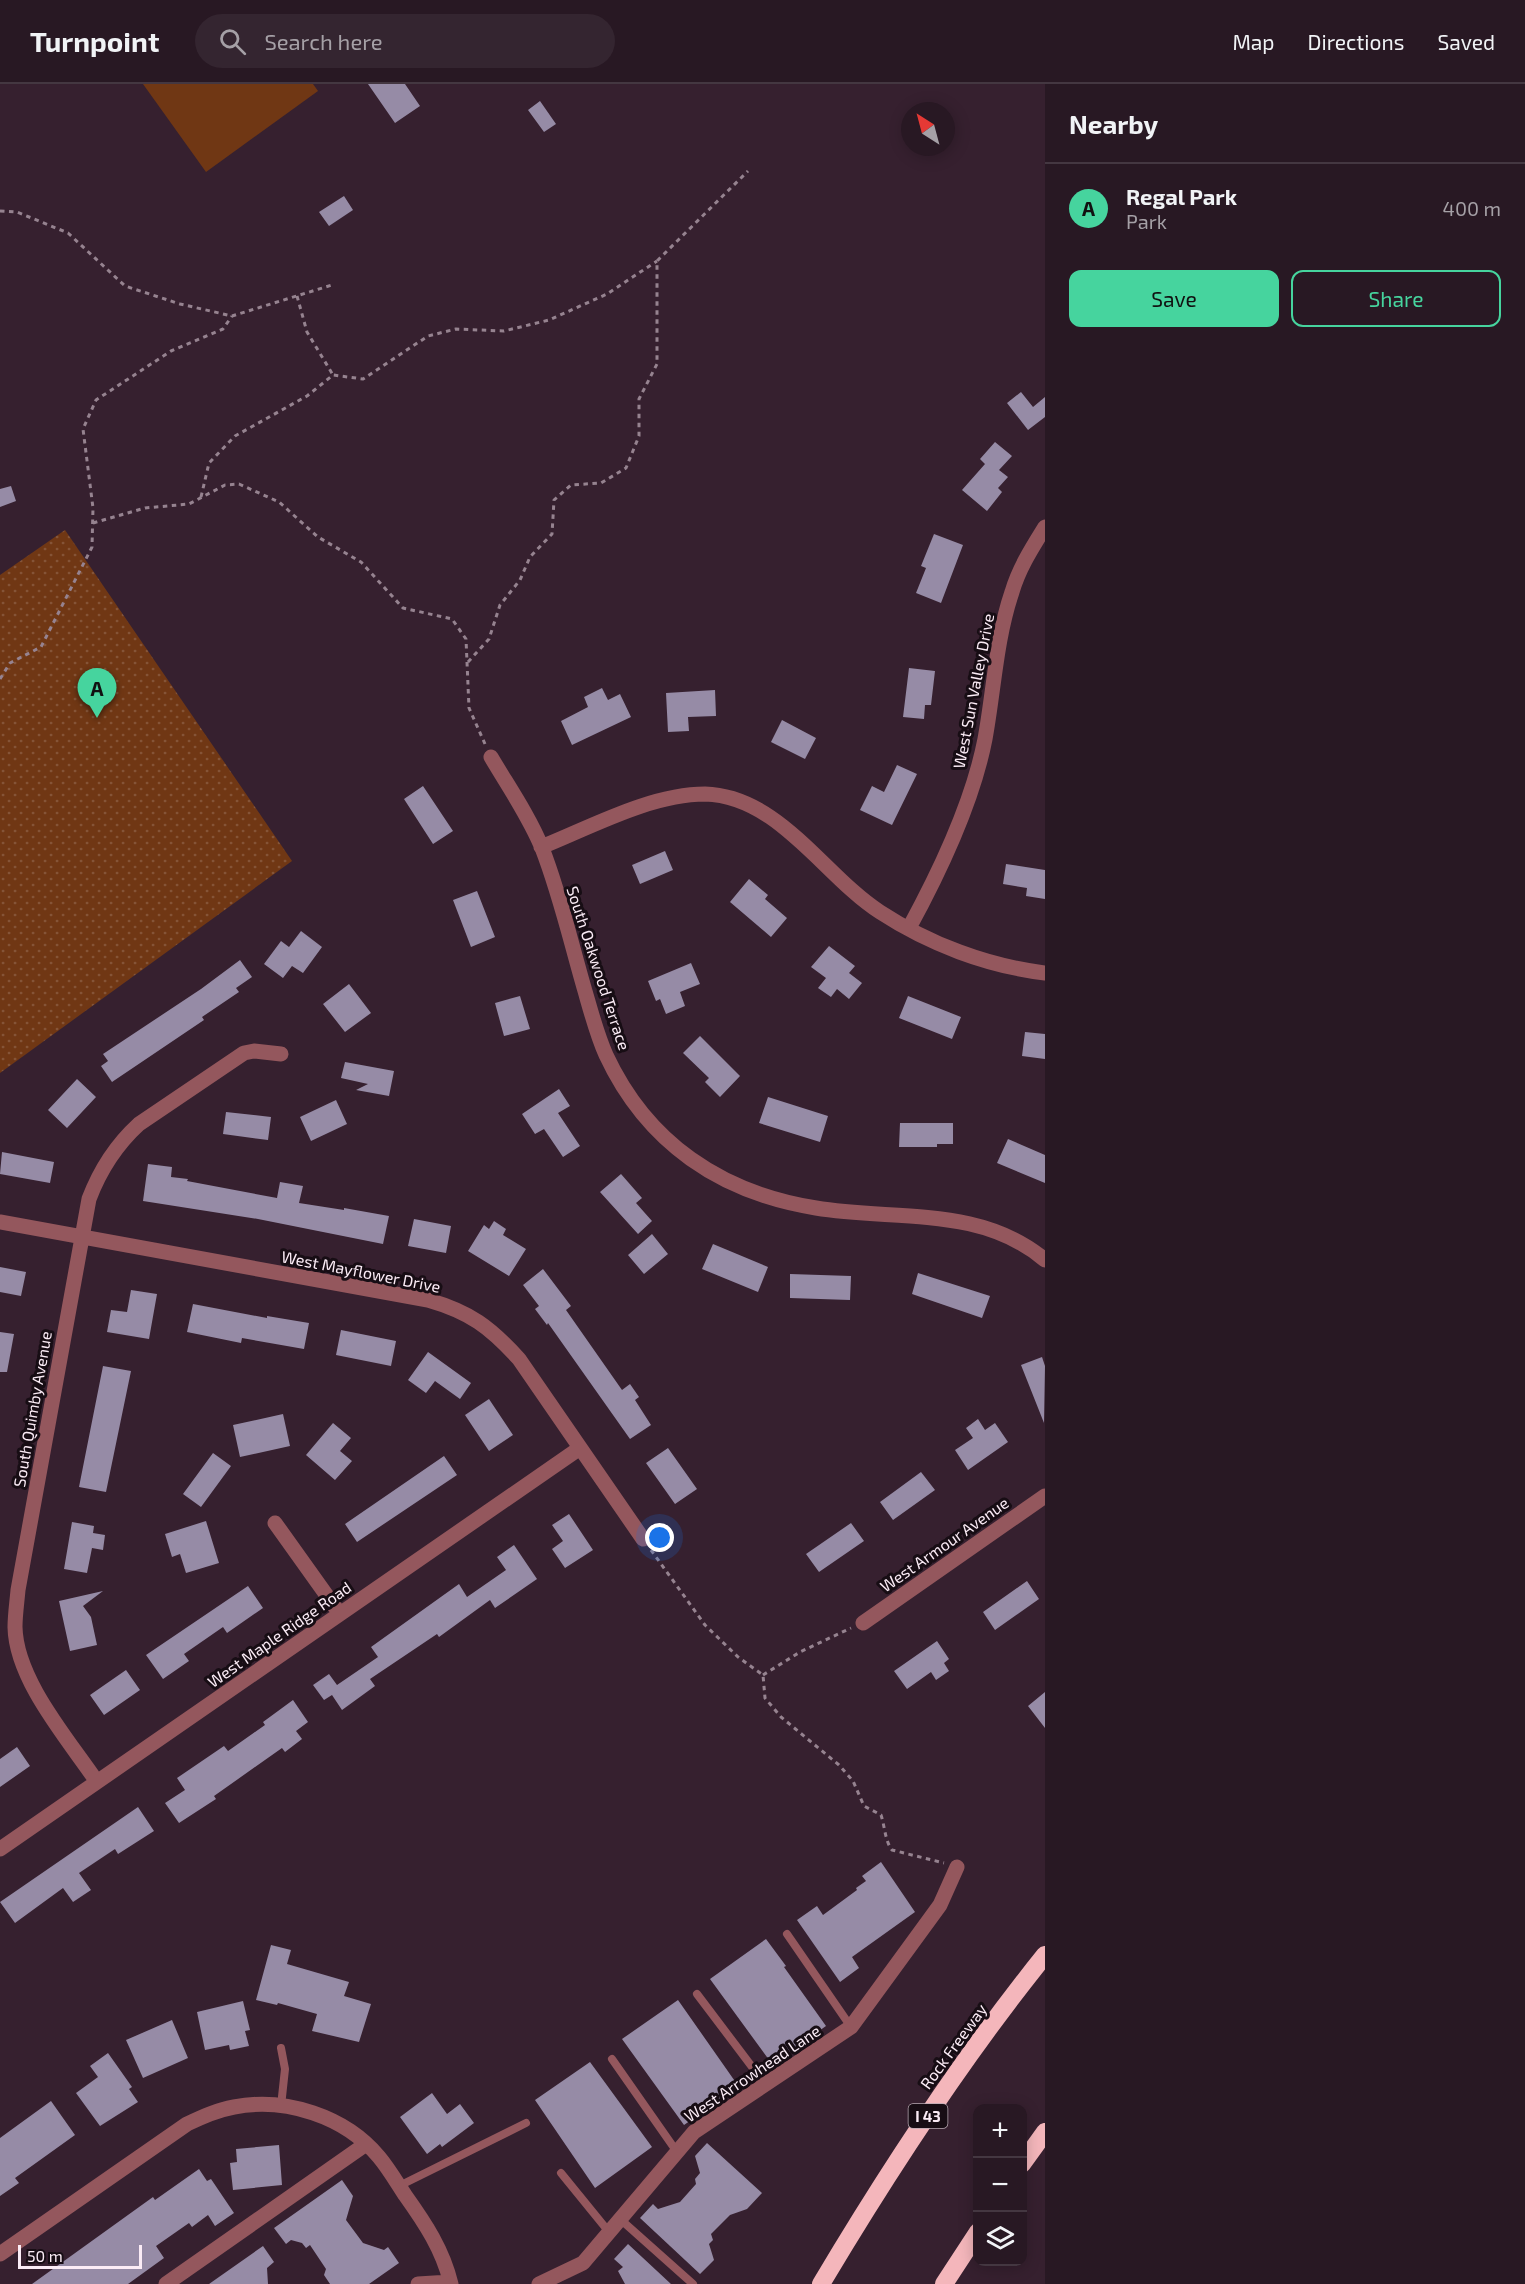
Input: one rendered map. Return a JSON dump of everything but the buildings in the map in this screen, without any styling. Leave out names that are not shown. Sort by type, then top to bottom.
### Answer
[{"type":"highway","name":"Rock Freeway","points":[[821,2284],[883,2182],[947,2086],[1045,1955]]},
{"type":"highway","points":[[1027,2158],[1045,2132]]},
{"type":"highway","points":[[944,2284],[973,2240]]},
{"type":"street","name":"West Sun Valley Drive","points":[[909,928],[924,900],[976,776],[985,740],[998,652],[1012,590],[1026,558],[1045,527]]},
{"type":"street","name":"South Oakwood Terrace","points":[[491,757],[541,847],[606,1056],[639,1110],[686,1157],[729,1183],[784,1202],[818,1209],[959,1221],[992,1230],[1015,1240],[1032,1249],[1045,1260]]},
{"type":"street","points":[[541,847],[657,802],[705,794],[734,799],[781,825],[868,903],[909,928],[969,956],[1045,973]]},
{"type":"street","name":"South Quimby Avenue","points":[[97,1782],[30,1682],[21,1657],[15,1627],[18,1590],[89,1199],[96,1180],[124,1138],[139,1124],[244,1053],[254,1051],[281,1054]]},
{"type":"street","name":"West Mayflower Drive","points":[[0,1222],[428,1300],[465,1312],[500,1337],[519,1359],[643,1539]]},
{"type":"street","name":"West Maple Ridge Road","points":[[0,1849],[580,1448]]},
{"type":"street","name":"West Armour Avenue","points":[[863,1623],[1045,1496]]},
{"type":"street","points":[[275,1523],[340,1614]]},
{"type":"street","name":"West Arrowhead Lane","points":[[539,2284],[583,2263],[694,2132],[851,2027],[940,1905],[957,1866]]},
{"type":"street","points":[[0,2254],[187,2124],[214,2112],[256,2104],[303,2110],[323,2117],[346,2129],[379,2157],[437,2244],[447,2266],[450,2283],[418,2284]]},
{"type":"street","points":[[166,2284],[366,2144]]},
{"type":"lane","points":[[787,1934],[851,2027]]},
{"type":"lane","points":[[697,1994],[765,2084]]},
{"type":"lane","points":[[281,2048],[285,2069],[281,2106]]},
{"type":"lane","points":[[612,2059],[677,2152]]},
{"type":"lane","points":[[399,2186],[526,2123]]},
{"type":"lane","points":[[561,2173],[609,2232]]},
{"type":"lane","points":[[620,2219],[693,2284]]},
{"type":"path","points":[[201,497],[209,463],[235,436],[307,396],[333,375],[363,378],[428,336],[456,329],[504,331],[549,320],[607,294],[657,261],[748,171]]},
{"type":"path","points":[[0,212],[17,212],[68,233],[125,286],[180,304],[232,316],[332,285]]},
{"type":"path","points":[[468,662],[489,639],[501,605],[520,580],[530,557],[552,534],[554,500],[571,485],[601,483],[626,468],[639,436],[639,399],[657,364],[657,261]]},
{"type":"path","points":[[297,296],[307,332],[333,375]]},
{"type":"path","points":[[0,678],[10,663],[41,647],[92,547],[93,508],[83,429],[96,400],[171,351],[223,329],[232,316]]},
{"type":"path","points":[[93,523],[145,508],[189,504],[225,484],[239,484],[279,502],[318,537],[362,562],[403,608],[452,619],[466,639],[469,708],[491,757]]},
{"type":"path","points":[[643,1539],[705,1625],[738,1657],[764,1675]]},
{"type":"path","points":[[764,1675],[800,1652],[863,1623]]},
{"type":"path","points":[[764,1675],[765,1698],[781,1717],[839,1765],[853,1781],[864,1806],[881,1815],[888,1844],[892,1850],[957,1866]]},
{"type":"shaded area","points":[[143,84],[313,84],[318,91],[206,172]]},
{"type":"shaded area","points":[[65,530],[292,861],[0,1073],[0,575]]},
{"type":"place","name":"Regal Park","points":[[97,718]]}]
